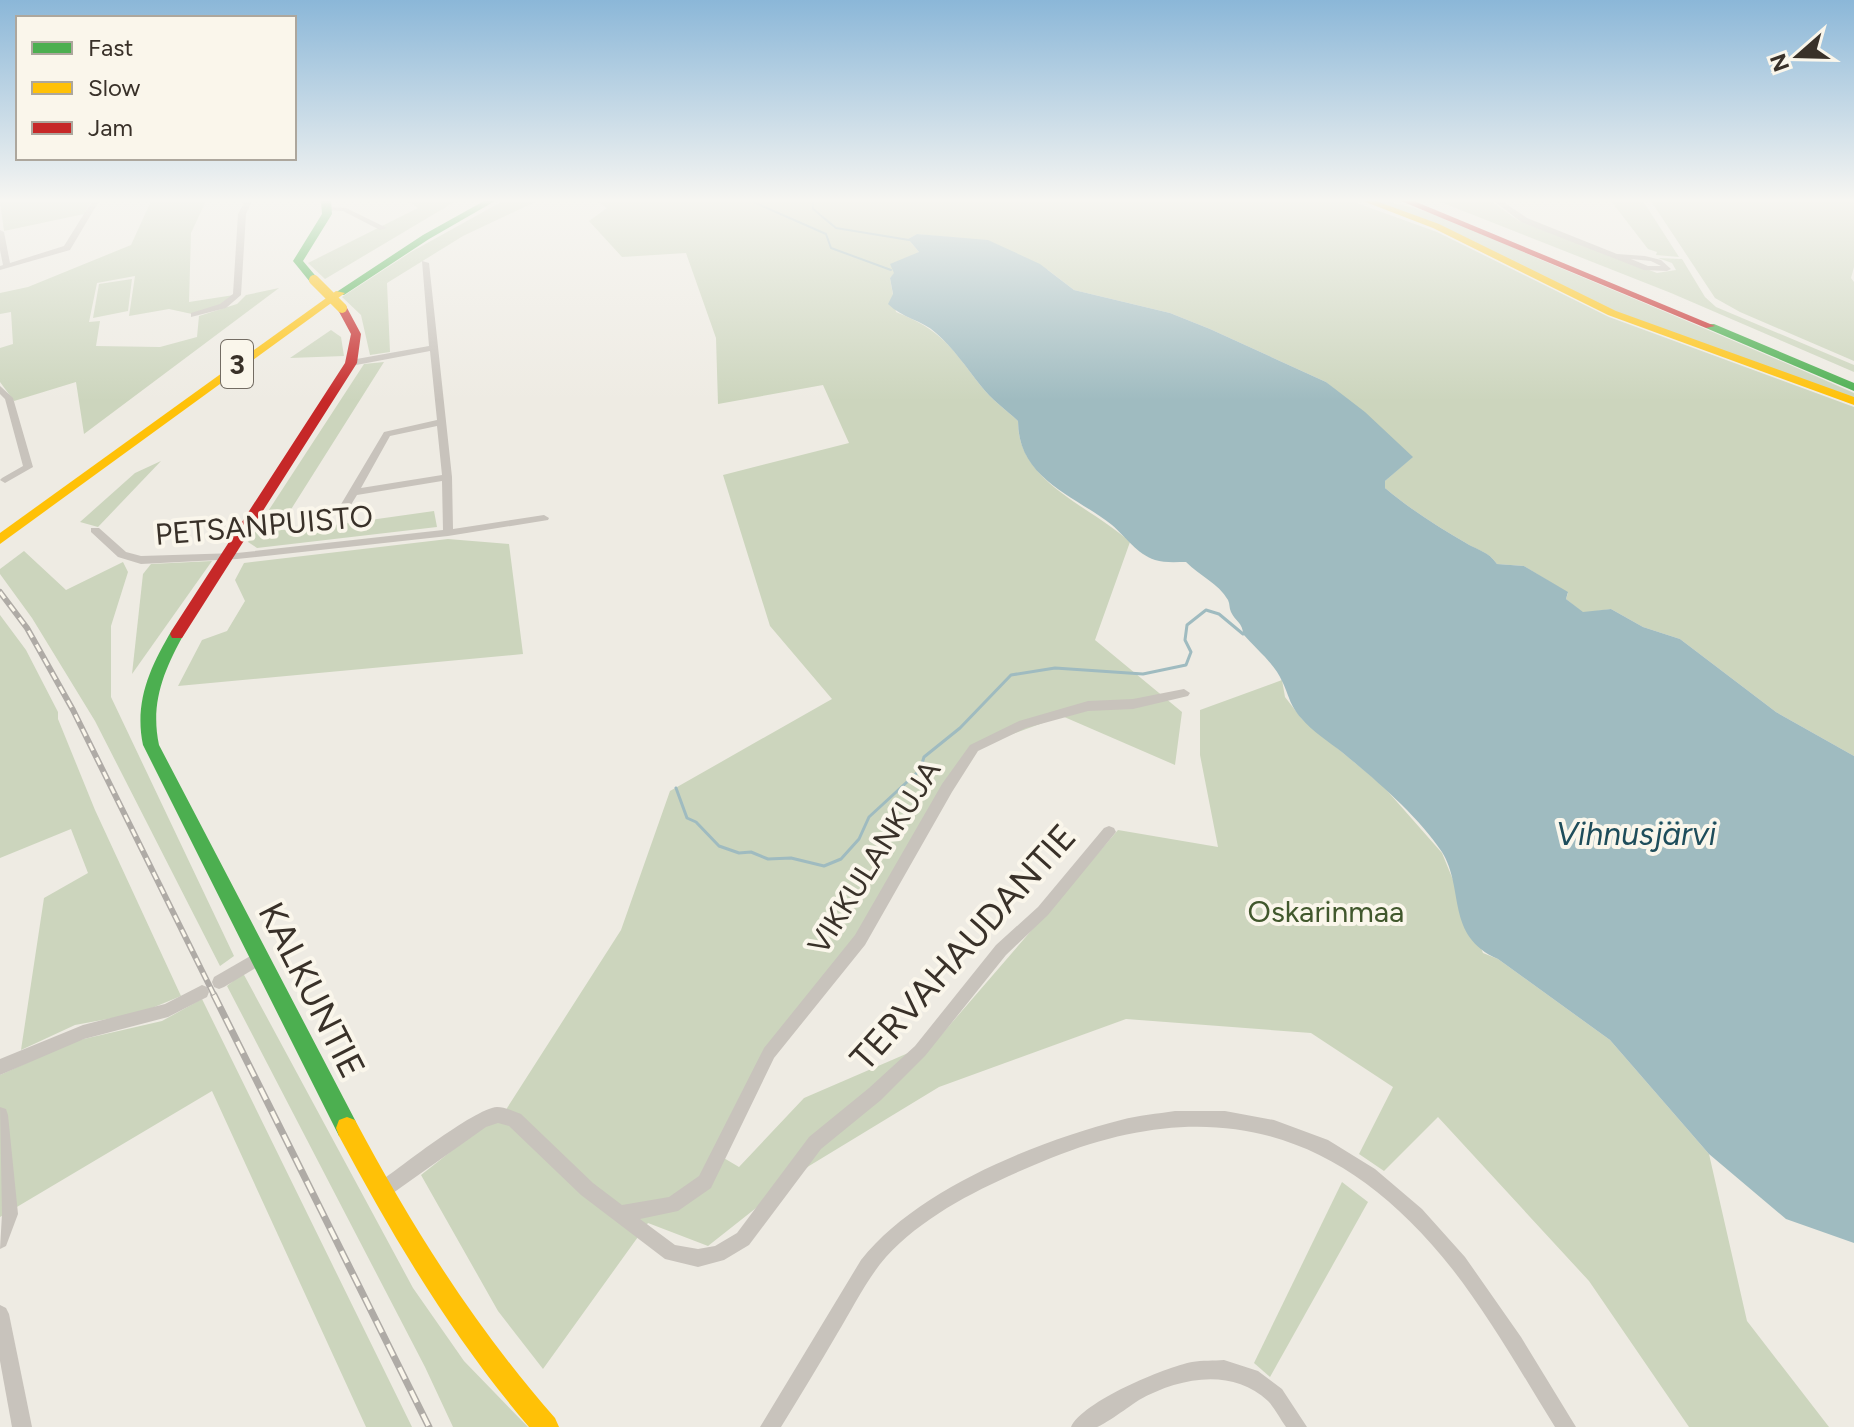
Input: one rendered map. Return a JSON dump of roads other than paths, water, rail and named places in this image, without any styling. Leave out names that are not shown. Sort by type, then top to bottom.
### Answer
[{"type":"main road","points":[[304,268],[350,316],[356,334],[351,363]]},
{"type":"main road","name":"3","points":[[0,524],[297,307],[359,268]]},
{"type":"main road","name":"3","points":[[0,540],[320,304],[379,268]]},
{"type":"main road","points":[[1520,268],[1612,313],[1854,401]]},
{"type":"main road","points":[[1571,268],[1854,387]]},
{"type":"main road","points":[[1584,268],[1854,378]]},
{"type":"main road","name":"KALKUNTIE","points":[[351,363],[156,672],[148,698],[147,731],[151,745],[259,958],[417,1258],[466,1335],[546,1427]]},
{"type":"street","points":[[194,315],[223,306],[237,295],[239,268]]},
{"type":"street","points":[[425,268],[447,477],[448,533]]},
{"type":"street","points":[[1648,268],[1657,271],[1666,268]]},
{"type":"street","points":[[351,363],[434,348]]},
{"type":"street","points":[[0,389],[9,398],[28,467],[5,480]]},
{"type":"street","points":[[345,506],[387,434],[441,422]]},
{"type":"street","points":[[354,492],[447,477]]},
{"type":"street","name":"PETSANPUISTO","points":[[95,530],[107,544],[131,558],[226,557],[448,533],[544,518]]},
{"type":"street","name":"VIKKULANKUJA","points":[[619,1214],[672,1205],[705,1182],[769,1053],[860,940],[947,788],[974,748],[1023,724],[1075,710],[1133,704],[1184,693]]},
{"type":"street","name":"TERVAHAUDANTIE","points":[[380,1192],[480,1121],[501,1114],[515,1120],[587,1189],[671,1253],[698,1258],[718,1254],[743,1239],[815,1143],[875,1094],[920,1051],[1001,950],[1043,911],[1109,832]]},
{"type":"street","points":[[219,982],[259,958]]},
{"type":"street","points":[[0,1067],[83,1032],[160,1013],[202,992]]},
{"type":"street","points":[[0,1115],[10,1214],[0,1240]]},
{"type":"street","points":[[770,1427],[856,1285],[881,1251],[906,1226],[968,1186],[1036,1156],[1102,1131],[1136,1122],[1194,1116],[1256,1123],[1308,1140],[1344,1159],[1392,1194],[1449,1251],[1480,1291],[1566,1427]]},
{"type":"street","points":[[0,1314],[22,1427]]},
{"type":"street","points":[[1081,1427],[1154,1381],[1178,1373],[1224,1368],[1258,1381],[1297,1427]]},
{"type":"water","name":"Vihnusjärvi","points":[[892,268],[1045,268],[1074,290],[1170,313],[1326,382],[1365,412],[1413,457],[1385,481],[1385,488],[1414,510],[1487,554],[1497,564],[1524,566],[1568,592],[1566,599],[1583,612],[1611,609],[1643,627],[1680,639],[1776,712],[1854,756],[1854,1243],[1786,1219],[1709,1154],[1610,1040],[1481,949],[1470,938],[1463,925],[1449,866],[1442,852],[1396,799],[1301,718],[1279,675],[1243,634],[1228,600],[1219,589],[1186,562],[1159,561],[1143,554],[1112,525],[1051,484],[1027,458],[1020,441],[1018,421],[985,391],[936,333],[888,304],[893,294],[890,278],[894,273]]},
{"type":"waterway","points":[[884,268],[891,270]]},
{"type":"waterway","points":[[676,788],[687,818],[696,822],[719,846],[739,853],[751,852],[768,859],[791,858],[824,866],[841,859],[859,839],[869,817],[920,770],[924,757],[960,728],[1011,675],[1055,668],[1143,674],[1186,665],[1191,652],[1185,640],[1187,625],[1206,610],[1219,614],[1243,634]]},
{"type":"railway","points":[[0,592],[27,628],[73,710],[215,997]]},
{"type":"railway","points":[[214,995],[429,1427]]},
{"type":"park label","name":"Oskarinmaa","points":[[1326,911]]}]
